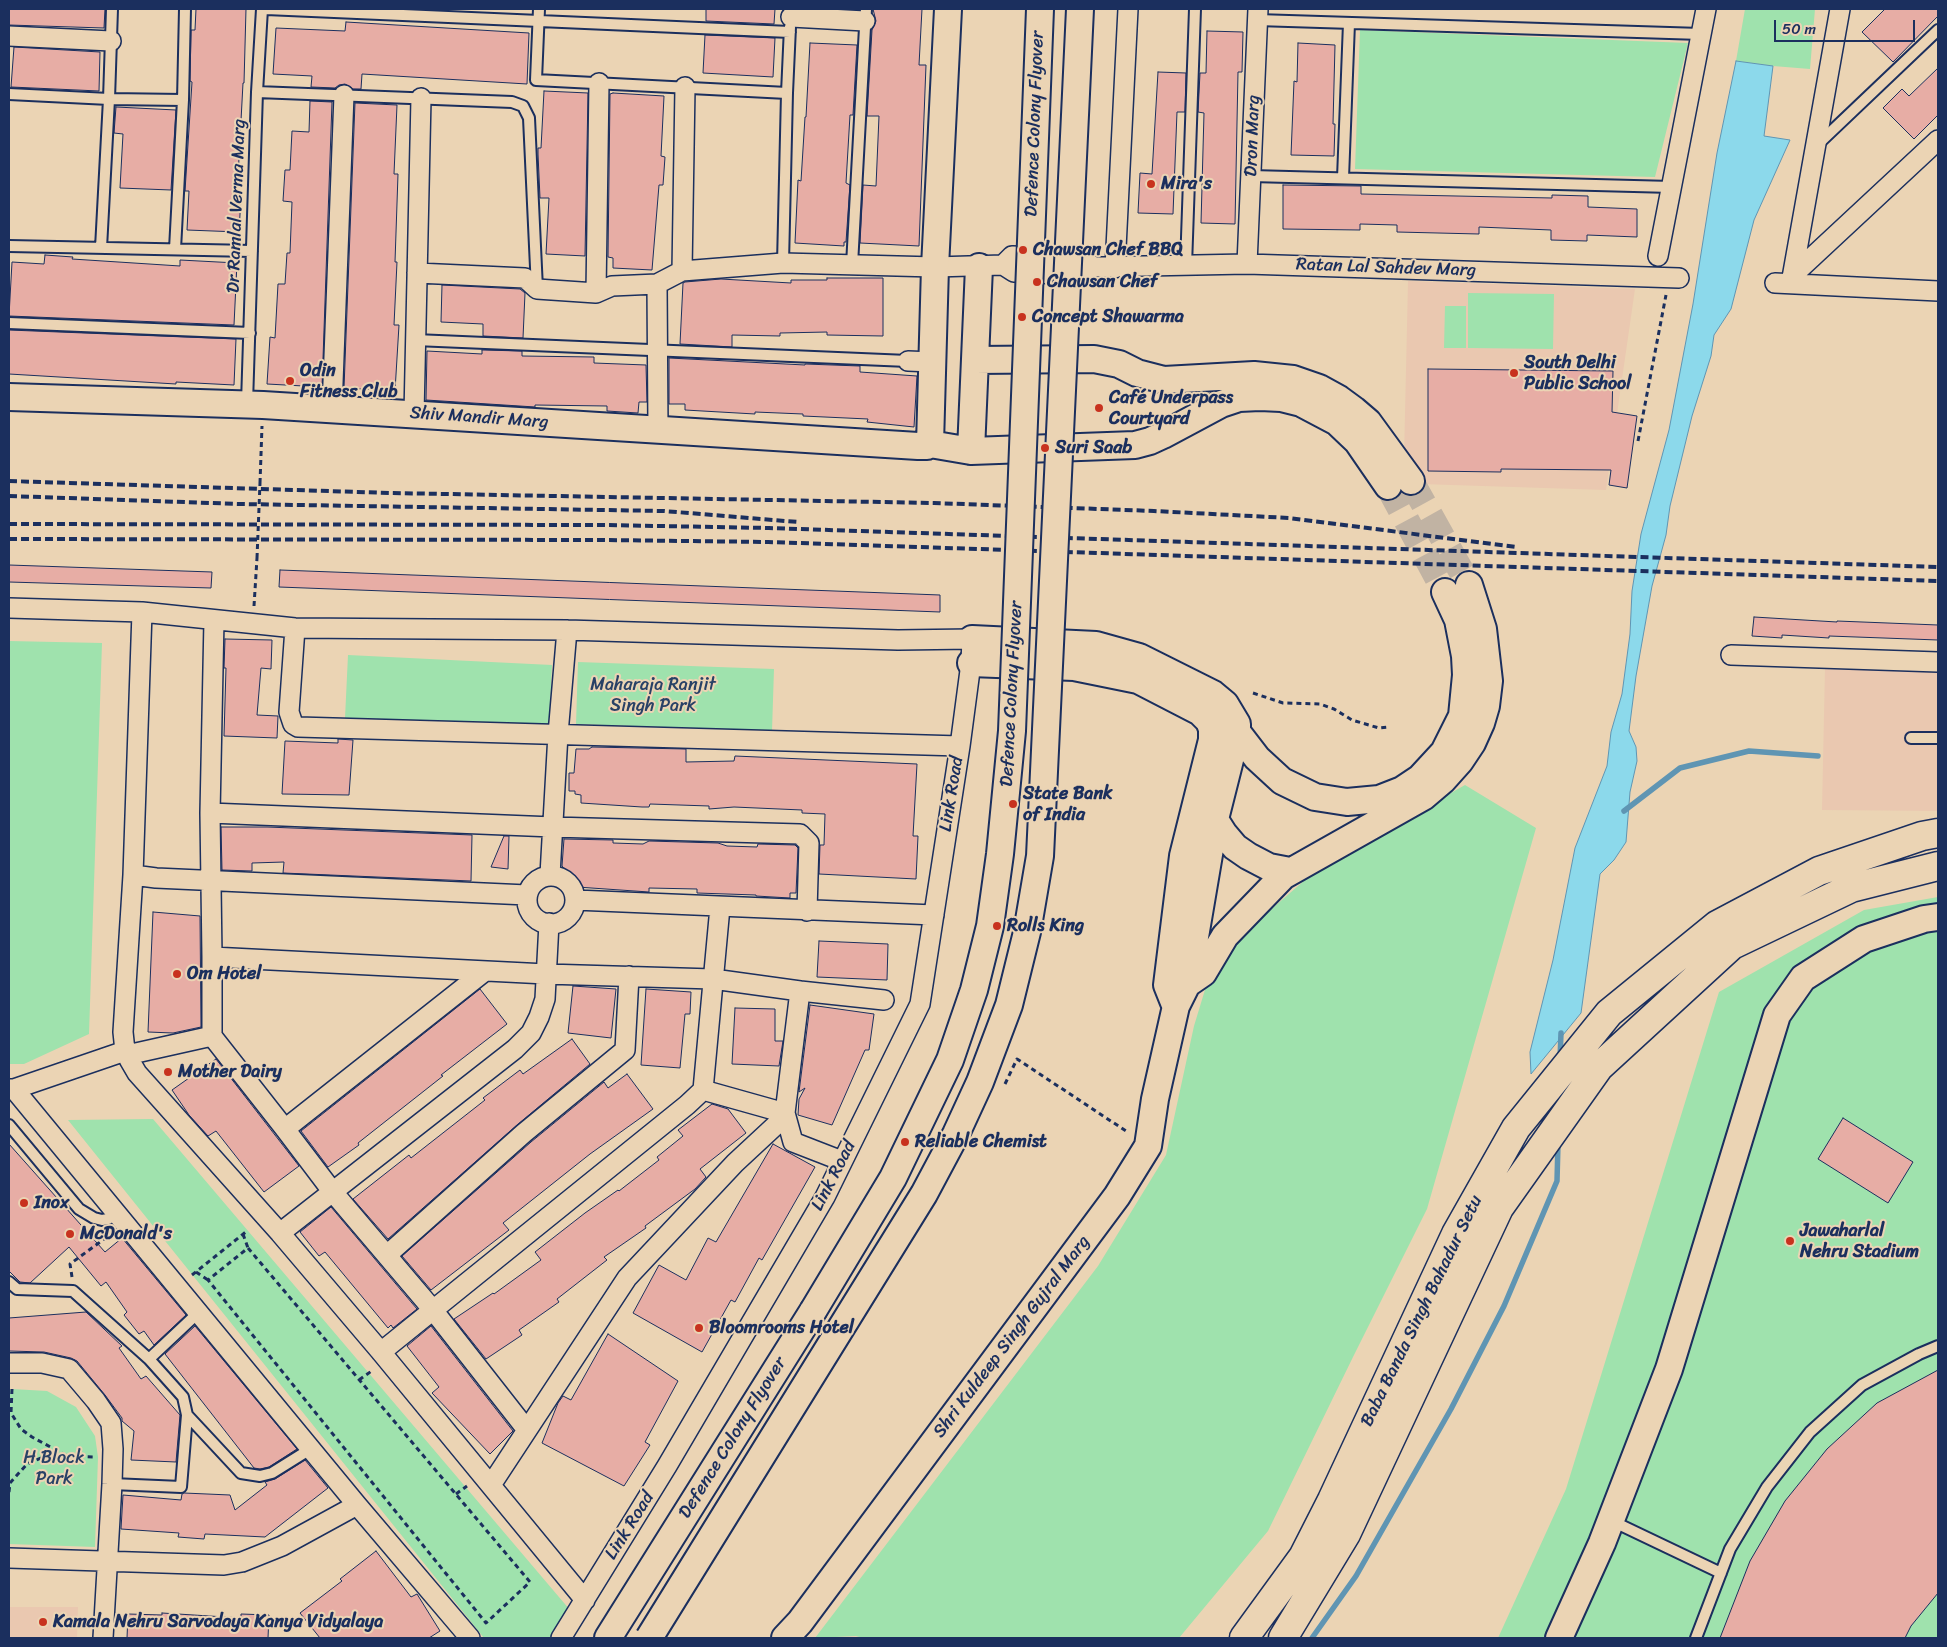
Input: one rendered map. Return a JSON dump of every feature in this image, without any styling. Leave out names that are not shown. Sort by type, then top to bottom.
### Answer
[{"type":"highway","name":"Baba Banda Singh Bahadur Setu","points":[[1244,1638],[1303,1557],[1332,1500],[1456,1234],[1516,1128],[1609,1013],[1717,926],[1819,871],[1922,836],[1938,833]]},
{"type":"highway","name":"Baba Banda Singh Bahadur Setu","points":[[1283,1638],[1346,1534],[1498,1208],[1598,1067],[1732,945],[1851,888],[1938,866]]},
{"type":"street","points":[[924,445],[925,356],[936,267],[948,9]]},
{"type":"street","name":"Defence Colony Flyover","points":[[608,1638],[813,1311],[893,1178],[950,1060],[974,990],[990,926],[1012,731],[1040,9]]},
{"type":"street","name":"Defence Colony Flyover","points":[[649,1638],[924,1194],[956,1134],[980,1082],[1009,1005],[1027,932],[1040,856],[1080,9]]},
{"type":"street","points":[[1115,268],[1128,9]]},
{"type":"street","points":[[1658,256],[1706,9]]},
{"type":"street","points":[[1788,280],[1816,146],[1840,9]]},
{"type":"street","name":"Dron Marg","points":[[1247,264],[1258,14]]},
{"type":"street","points":[[791,19],[866,15]]},
{"type":"street","points":[[9,36],[111,41]]},
{"type":"street","points":[[596,293],[599,83]]},
{"type":"street","points":[[417,273],[525,278],[538,289],[596,293],[612,286],[657,284],[682,271],[685,87]]},
{"type":"street","points":[[332,409],[344,95]]},
{"type":"street","points":[[414,414],[421,98]]},
{"type":"street","points":[[1788,280],[1938,140]]},
{"type":"street","name":"Ratan Lal Sahdev Marg","points":[[682,271],[783,263],[936,267],[991,266],[1014,272],[1081,274],[1094,267],[1247,264],[1674,278]]},
{"type":"street","points":[[971,451],[976,352],[991,266]]},
{"type":"street","points":[[1788,280],[1938,291]]},
{"type":"street","points":[[657,284],[659,350],[658,429]]},
{"type":"street","points":[[925,356],[940,335],[948,331],[965,333],[976,352]]},
{"type":"street","name":"Shiv Mandir Marg","points":[[9,397],[247,404],[924,445],[971,451],[1135,445],[1163,435],[1221,404],[1240,398],[1281,398],[1302,403],[1337,422],[1399,484],[1368,422],[1339,399],[1319,388],[1293,379],[1254,375],[1164,380],[1137,373],[1119,364],[1094,360],[976,352]]},
{"type":"street","points":[[972,651],[1096,645],[1139,657],[1213,694],[1225,704],[1235,719],[1238,732],[1257,758],[1282,781],[1315,797],[1348,802],[1379,799],[1402,790],[1420,778],[1444,752],[1462,716],[1466,675],[1465,656],[1458,620],[1457,588],[1484,629],[1489,681],[1486,706],[1472,743],[1443,780],[1423,797],[1283,876],[1225,936],[1203,973],[1176,992]]},
{"type":"street","points":[[9,608],[142,612],[295,628],[567,630],[898,640],[1074,667],[1138,680],[1200,712],[1209,721],[1212,729],[1212,740],[1183,856],[1176,992]]},
{"type":"street","points":[[142,612],[133,875],[123,1032],[126,1053],[137,1073],[280,1233],[381,1352],[585,1600]]},
{"type":"street","points":[[214,620],[210,813],[212,1036],[286,1129],[332,1191],[433,1310],[527,1430]]},
{"type":"street","points":[[295,628],[289,712],[293,724],[298,727],[960,746]]},
{"type":"street","points":[[550,875],[558,734],[567,630]]},
{"type":"street","name":"Link Road","points":[[561,1638],[667,1466],[825,1197],[920,1004],[960,746],[972,651]]},
{"type":"street","points":[[1731,655],[1938,662]]},
{"type":"street","points":[[1176,992],[1215,819],[1238,732]]},
{"type":"street","points":[[1198,794],[1224,834],[1235,847],[1248,856],[1269,866],[1290,871]]},
{"type":"street","points":[[210,813],[800,834],[809,843],[807,911]]},
{"type":"street","points":[[133,875],[211,881],[527,895]]},
{"type":"street","points":[[550,875],[563,878],[570,884],[575,905],[569,917],[562,922],[542,922],[532,915],[528,908],[527,895],[531,886],[538,880],[550,875]]},
{"type":"street","points":[[575,900],[934,915]]},
{"type":"street","points":[[381,1352],[704,1090],[720,907]]},
{"type":"street","points":[[1559,1638],[1611,1520],[1669,1369],[1777,1015],[1803,978],[1864,939],[1924,919],[1938,917]]},
{"type":"street","points":[[280,1233],[515,1049],[531,1033],[545,999],[549,923]]},
{"type":"street","points":[[212,958],[546,974],[713,979],[884,1000]]},
{"type":"street","points":[[286,1129],[485,971]]},
{"type":"street","points":[[387,1255],[524,1133],[625,1050],[629,976]]},
{"type":"street","points":[[800,991],[785,1112],[792,1142],[842,1161]]},
{"type":"street","name":"Shri Kuldeep Singh Gujral Marg","points":[[785,1638],[800,1622],[1118,1196],[1148,1146],[1155,1099],[1176,992]]},
{"type":"street","points":[[212,1036],[126,1053],[12,1089],[312,1448],[466,1637]]},
{"type":"street","points":[[704,1090],[785,1112]]},
{"type":"street","points":[[490,1485],[627,1278],[734,1162],[777,1124],[785,1112]]},
{"type":"street","points":[[9,1363],[42,1363],[69,1369],[96,1401],[111,1423],[113,1449],[112,1484],[103,1638]]},
{"type":"street","points":[[9,1558],[224,1565],[242,1562],[282,1546],[357,1505]]},
{"type":"lane","points":[[101,248],[112,9]]},
{"type":"lane","points":[[175,249],[183,100],[185,9]]},
{"type":"lane","name":"Dr Ramlal Verma Marg","points":[[247,404],[257,92],[262,9]]},
{"type":"lane","points":[[266,9],[538,22],[791,19],[787,93],[783,263]]},
{"type":"lane","points":[[539,9],[536,80],[787,93]]},
{"type":"lane","points":[[1186,266],[1195,9]]},
{"type":"lane","points":[[1258,14],[1349,23],[1701,34]]},
{"type":"lane","points":[[852,265],[866,15]]},
{"type":"lane","points":[[1343,178],[1349,23]]},
{"type":"lane","points":[[1816,146],[1938,30]]},
{"type":"lane","points":[[257,92],[512,102],[523,106],[529,118],[538,289]]},
{"type":"lane","points":[[9,94],[109,99],[183,100]]},
{"type":"lane","points":[[1251,176],[1672,187]]},
{"type":"lane","points":[[9,246],[252,250]]},
{"type":"lane","points":[[9,323],[250,332]]},
{"type":"lane","points":[[415,340],[659,350],[925,356]]},
{"type":"lane","points":[[1912,738],[1938,738]]},
{"type":"lane","points":[[9,1124],[79,1209],[94,1218],[102,1220],[121,1218]]},
{"type":"lane","points":[[9,1282],[17,1289],[73,1291],[149,1359],[183,1397],[187,1415],[181,1487],[112,1484]]},
{"type":"lane","points":[[149,1359],[199,1312]]},
{"type":"lane","points":[[1696,1638],[1730,1549],[1767,1487],[1810,1432],[1862,1384],[1938,1346]]},
{"type":"lane","points":[[187,1415],[241,1473],[260,1476],[272,1473],[312,1448]]},
{"type":"lane","points":[[1611,1520],[1721,1573]]},
{"type":"path","points":[[1638,441],[1674,278]]},
{"type":"path","points":[[255,590],[261,440]]},
{"type":"path","points":[[1253,693],[1283,703],[1320,704],[1334,709],[1352,720],[1379,728],[1390,727]]},
{"type":"path","points":[[1017,1059],[1148,1146]]},
{"type":"path","points":[[73,1291],[70,1264],[121,1218]]},
{"type":"path","points":[[192,1275],[248,1231]]},
{"type":"path","points":[[196,1272],[208,1280],[486,1623],[530,1582],[248,1248],[244,1234]]},
{"type":"path","points":[[208,1280],[248,1248]]},
{"type":"path","points":[[9,1417],[12,1389]]},
{"type":"path","points":[[11,1412],[21,1429],[32,1438],[67,1456]]},
{"type":"path","points":[[9,1492],[10,1483],[27,1464],[46,1456],[98,1457]]},
{"type":"shaded area","name":"South Delhi Public School","points":[[1408,281],[1635,289],[1606,490],[1421,484],[1404,457]]},
{"type":"shaded area","points":[[1825,668],[1938,671],[1938,811],[1822,810]]},
{"type":"shaded area","name":"Kamala Nehru Sarvodaya Kanya Vidyalaya","points":[[9,1607],[78,1607],[77,1638],[9,1638]]},
{"type":"green space","points":[[1745,9],[1815,9],[1810,69],[1736,61]]},
{"type":"green space","points":[[1360,30],[1688,43],[1655,177],[1355,169]]},
{"type":"green space","points":[[1468,293],[1554,294],[1553,349],[1468,348]]},
{"type":"green space","points":[[1445,306],[1466,306],[1466,348],[1444,348]]},
{"type":"green space","points":[[9,641],[102,643],[89,1034],[24,1064],[9,1064]]},
{"type":"green space","points":[[348,655],[552,665],[549,728],[345,718]]},
{"type":"green space","name":"Maharaja Ranjit Singh Park","points":[[578,662],[774,669],[772,731],[576,724]]},
{"type":"green space","points":[[1465,785],[1536,828],[1427,1209],[1268,1531],[1179,1638],[863,1638],[856,1636],[815,1638],[1098,1266],[1166,1155],[1194,1026],[1211,970],[1253,925],[1320,867]]},
{"type":"green space","name":"Jawaharlal Nehru Stadium","points":[[1938,897],[1938,1638],[1498,1638],[1566,1489],[1719,992],[1864,910]]},
{"type":"green space","points":[[153,1119],[570,1610],[552,1638],[484,1638],[68,1120]]},
{"type":"green space","name":"H Block Park","points":[[9,1390],[47,1391],[76,1407],[95,1436],[98,1457],[95,1547],[9,1544]]},
{"type":"water","points":[[1736,61],[1773,66],[1764,136],[1790,140],[1754,220],[1731,309],[1714,335],[1711,356],[1692,416],[1670,506],[1666,535],[1652,586],[1636,676],[1629,731],[1636,747],[1637,761],[1630,792],[1626,842],[1614,860],[1600,874],[1581,1013],[1531,1074],[1530,1052],[1553,960],[1575,848],[1607,766],[1611,732],[1622,694],[1630,634],[1632,591],[1641,534],[1669,430],[1693,304],[1717,153]]},
{"type":"building","points":[[9,9],[105,9],[104,28],[9,25]]},
{"type":"building","points":[[196,9],[246,9],[244,83],[237,196],[241,197],[239,232],[187,230],[189,191],[185,191],[192,82],[190,81],[191,30],[195,30]]},
{"type":"building","points":[[706,9],[775,9],[774,24],[706,21]]},
{"type":"building","points":[[873,9],[922,9],[919,65],[926,65],[919,246],[860,243],[863,185],[876,186],[879,116],[867,116],[872,30],[876,21]]},
{"type":"building","points":[[1885,9],[1938,9],[1938,16],[1893,62],[1862,32]]},
{"type":"building","points":[[346,22],[529,33],[527,84],[362,74],[361,89],[353,89],[345,84],[335,88],[311,87],[312,76],[273,74],[276,28],[345,31]]},
{"type":"building","points":[[1207,31],[1243,32],[1242,72],[1238,72],[1235,224],[1201,223],[1204,113],[1198,112],[1200,73],[1206,73]]},
{"type":"building","points":[[705,35],[775,38],[773,77],[703,73]]},
{"type":"building","points":[[810,43],[857,45],[853,115],[850,115],[846,183],[850,185],[846,242],[844,242],[844,246],[795,243],[798,180],[801,181]]},
{"type":"building","points":[[1298,43],[1335,45],[1334,156],[1291,155],[1294,81],[1297,82]]},
{"type":"building","points":[[14,47],[100,52],[99,91],[11,87]]},
{"type":"building","points":[[1938,68],[1938,115],[1914,139],[1883,108],[1902,89],[1909,96]]},
{"type":"building","points":[[1158,72],[1186,73],[1185,112],[1177,112],[1173,214],[1138,213],[1140,173],[1152,174]]},
{"type":"building","points":[[544,91],[588,93],[585,256],[546,254],[549,198],[540,198],[538,154],[538,148],[541,148]]},
{"type":"building","points":[[610,94],[664,96],[661,156],[665,157],[663,185],[659,185],[652,270],[613,268],[613,258],[608,257]]},
{"type":"building","points":[[310,101],[332,102],[322,387],[267,384],[270,337],[275,338],[278,284],[285,284],[287,253],[290,253],[292,202],[283,201],[285,170],[290,170],[292,131],[309,132]]},
{"type":"building","points":[[355,103],[397,105],[394,174],[398,174],[395,262],[397,262],[394,325],[399,325],[395,391],[344,388]]},
{"type":"building","points":[[116,107],[176,110],[171,190],[120,188],[123,134],[114,133]]},
{"type":"building","points":[[1283,185],[1361,186],[1361,194],[1552,198],[1552,195],[1588,196],[1588,207],[1637,209],[1637,237],[1587,235],[1587,241],[1551,240],[1551,230],[1479,227],[1479,234],[1397,232],[1397,225],[1360,224],[1360,230],[1283,229]]},
{"type":"building","points":[[45,255],[73,257],[72,259],[180,266],[180,260],[237,263],[234,325],[9,316],[12,262],[44,264]]},
{"type":"building","points":[[827,278],[883,278],[883,336],[827,335],[827,332],[780,333],[780,336],[732,335],[732,347],[680,344],[683,283],[685,282],[721,279],[791,283],[791,280],[827,280]]},
{"type":"building","points":[[442,285],[520,289],[525,293],[523,338],[483,336],[483,324],[441,322]]},
{"type":"building","points":[[9,330],[236,339],[234,385],[176,382],[176,384],[9,374]]},
{"type":"building","points":[[482,350],[522,351],[522,356],[594,357],[594,363],[646,365],[647,402],[639,402],[638,413],[607,411],[607,406],[535,405],[535,407],[426,400],[427,351],[482,354]]},
{"type":"building","points":[[669,358],[860,366],[860,372],[917,376],[914,427],[867,422],[868,419],[803,416],[803,414],[755,412],[755,414],[685,410],[685,404],[669,404]]},
{"type":"building","points":[[1428,369],[1613,371],[1612,412],[1637,416],[1627,488],[1609,485],[1611,470],[1501,469],[1501,472],[1428,471]]},
{"type":"building","points":[[9,565],[212,572],[211,588],[9,582]]},
{"type":"building","points":[[280,570],[940,595],[940,612],[279,587]]},
{"type":"building","points":[[1754,617],[1938,625],[1938,640],[1829,636],[1829,638],[1782,635],[1782,638],[1752,636]]},
{"type":"building","points":[[225,639],[272,640],[271,669],[261,668],[257,715],[278,716],[277,738],[224,736]]},
{"type":"building","points":[[338,739],[353,740],[349,795],[282,794],[285,741],[338,743]]},
{"type":"building","points":[[592,747],[686,749],[686,762],[734,761],[735,756],[917,764],[913,836],[918,836],[916,879],[819,874],[820,845],[824,845],[825,814],[802,813],[802,810],[734,807],[709,809],[709,806],[650,804],[649,807],[642,807],[581,803],[581,795],[575,794],[575,791],[569,791],[569,773],[574,773],[576,749],[589,749]]},
{"type":"building","points":[[221,827],[472,835],[471,881],[283,873],[284,862],[252,863],[252,871],[222,870]]},
{"type":"building","points":[[504,836],[509,836],[508,869],[491,867]]},
{"type":"building","points":[[564,839],[613,840],[613,843],[643,844],[649,841],[718,843],[727,846],[757,847],[758,844],[795,845],[798,848],[796,893],[790,893],[790,898],[697,893],[697,889],[649,888],[649,892],[577,887],[562,876],[568,873],[562,866]]},
{"type":"building","name":"Om Hotel","points":[[153,912],[200,916],[201,1027],[173,1033],[148,1032]]},
{"type":"building","points":[[819,941],[888,944],[887,980],[817,977]]},
{"type":"building","points":[[573,986],[616,989],[611,1038],[568,1033]]},
{"type":"building","points":[[480,989],[507,1024],[441,1075],[443,1076],[358,1143],[359,1145],[328,1167],[301,1131]]},
{"type":"building","points":[[646,989],[691,992],[690,1014],[685,1014],[680,1068],[641,1065]]},
{"type":"building","points":[[810,1005],[874,1014],[869,1050],[865,1050],[832,1125],[798,1115],[799,1099],[805,1088],[799,1092]]},
{"type":"building","points":[[735,1008],[775,1009],[775,1041],[783,1041],[779,1066],[732,1064]]},
{"type":"building","points":[[572,1039],[590,1064],[517,1125],[388,1239],[353,1199],[409,1155],[411,1158],[520,1070],[523,1074]]},
{"type":"building","points":[[216,1059],[299,1166],[264,1192],[216,1131],[208,1136],[189,1115],[172,1090]]},
{"type":"building","points":[[627,1074],[653,1109],[590,1154],[503,1223],[509,1230],[431,1290],[402,1256],[531,1142],[604,1082],[608,1088]]},
{"type":"building","points":[[712,1104],[728,1109],[746,1133],[700,1169],[706,1177],[695,1189],[645,1226],[646,1228],[604,1257],[607,1260],[557,1299],[559,1302],[519,1330],[522,1335],[486,1359],[454,1319],[494,1294],[541,1260],[535,1252],[585,1213],[619,1191],[659,1160],[657,1157],[683,1136],[678,1130]]},
{"type":"building","points":[[1843,1118],[1913,1162],[1888,1203],[1818,1159]]},
{"type":"building","points":[[9,1144],[105,1252],[122,1238],[186,1315],[154,1345],[144,1331],[139,1334],[124,1315],[127,1312],[106,1282],[101,1286],[69,1247],[30,1283],[20,1282],[9,1271]]},
{"type":"building","points":[[773,1144],[815,1167],[762,1260],[759,1258],[735,1302],[731,1300],[702,1352],[633,1313],[659,1265],[686,1280],[708,1238],[716,1242]]},
{"type":"building","points":[[331,1207],[417,1309],[393,1328],[391,1325],[388,1328],[325,1252],[319,1256],[300,1232]]},
{"type":"building","points":[[86,1312],[122,1346],[119,1348],[141,1379],[146,1376],[180,1415],[176,1462],[131,1460],[134,1431],[122,1421],[122,1418],[105,1395],[77,1361],[44,1352],[9,1351],[9,1318]]},
{"type":"building","points":[[195,1326],[297,1449],[269,1467],[254,1468],[165,1354]]},
{"type":"building","points":[[431,1326],[513,1431],[490,1454],[432,1393],[439,1387],[407,1346]]},
{"type":"building","points":[[608,1334],[678,1381],[645,1442],[650,1445],[624,1486],[542,1443],[558,1403],[563,1396],[571,1400]]},
{"type":"building","points":[[1938,1370],[1938,1593],[1911,1626],[1905,1638],[1720,1638],[1750,1561],[1785,1501],[1827,1449],[1877,1403]]},
{"type":"building","points":[[305,1460],[328,1488],[265,1537],[205,1534],[204,1539],[178,1537],[179,1533],[121,1529],[123,1495],[181,1500],[184,1493],[230,1495],[235,1510],[267,1485],[265,1482],[275,1479]]},
{"type":"building","points":[[376,1551],[411,1597],[417,1594],[440,1631],[429,1638],[320,1638],[300,1613],[342,1581],[340,1579]]},
{"type":"building","points":[[162,1613],[241,1618],[241,1614],[269,1615],[268,1638],[127,1638],[128,1614],[162,1615]]},
{"type":"waterway","points":[[1624,811],[1680,768],[1749,751],[1818,756]]},
{"type":"waterway","points":[[1560,1059],[1561,1033]]},
{"type":"waterway","points":[[1312,1638],[1356,1576],[1451,1409],[1504,1306],[1557,1181],[1558,1143]]},
{"type":"tunnel","points":[[1411,481],[1469,585]]},
{"type":"tunnel","points":[[1388,486],[1445,592]]},
{"type":"railway","points":[[9,481],[392,493],[934,503],[1154,511],[1289,518],[1516,547]]},
{"type":"railway","points":[[9,496],[239,504],[664,511],[798,522]]},
{"type":"railway","points":[[9,524],[604,525],[769,528],[1938,567]]},
{"type":"railway","points":[[9,539],[768,542],[1938,581]]},
{"type":"place","name":"Mira's","points":[[1151,184]]},
{"type":"place","name":"Chawsan Chef BBQ","points":[[1023,250]]},
{"type":"place","name":"Chawsan Chef","points":[[1037,282]]},
{"type":"place","name":"Concept Shawarma","points":[[1022,317]]},
{"type":"place","name":"South Delhi Public School","points":[[1514,373]]},
{"type":"place","name":"Odin Fitness Club","points":[[290,381]]},
{"type":"place","name":"Café Underpass Courtyard","points":[[1099,408]]},
{"type":"place","name":"Suri Saab","points":[[1045,448]]},
{"type":"place","name":"State Bank of India","points":[[1013,804]]},
{"type":"place","name":"Rolls King","points":[[997,926]]},
{"type":"place","name":"Om Hotel","points":[[177,974]]},
{"type":"place","name":"Mother Dairy","points":[[168,1072]]},
{"type":"place","name":"Reliable Chemist","points":[[905,1142]]},
{"type":"place","name":"Inox","points":[[24,1203]]},
{"type":"place","name":"McDonald's","points":[[70,1234]]},
{"type":"place","name":"Jawaharlal Nehru Stadium","points":[[1790,1241]]},
{"type":"place","name":"Bloomrooms Hotel","points":[[699,1328]]},
{"type":"place","name":"Kamala Nehru Sarvodaya Kanya Vidyalaya","points":[[43,1622]]}]
